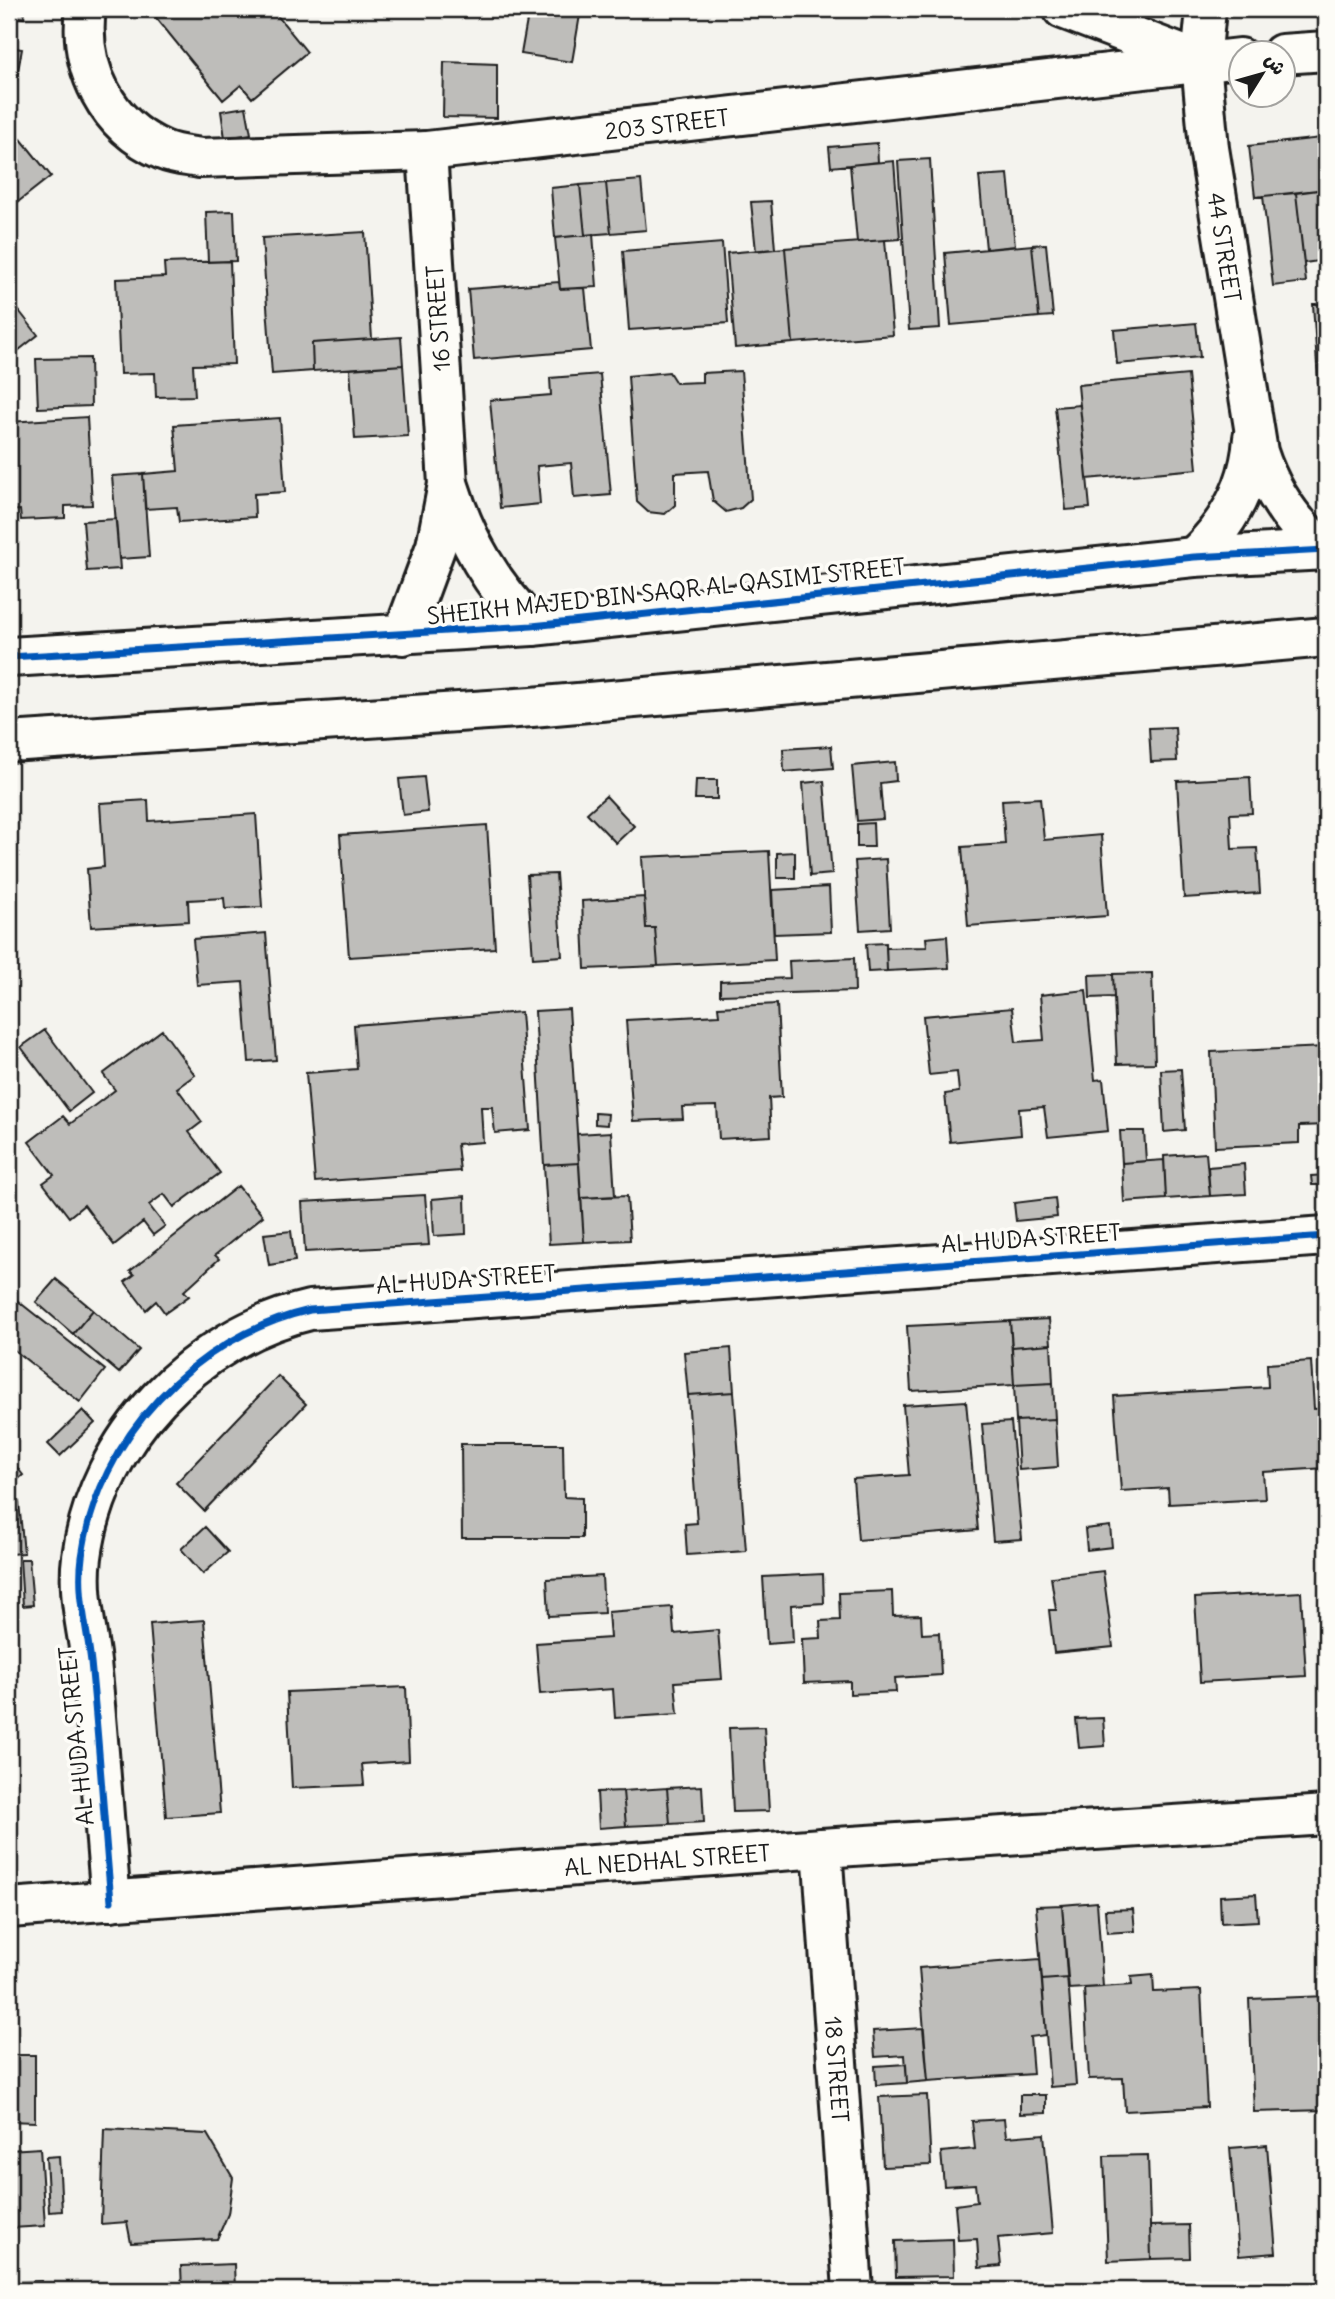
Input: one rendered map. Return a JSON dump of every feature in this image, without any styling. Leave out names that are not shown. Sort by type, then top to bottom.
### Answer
[{"type":"street","name":"203 STREET","points":[[86,9],[84,49],[93,79],[109,107],[133,134],[165,151],[200,158],[428,151],[1226,60]]},
{"type":"street","points":[[1063,9],[1201,62]]},
{"type":"street","name":"44 STREET","points":[[1206,9],[1201,62],[1209,148],[1254,432],[1264,471],[1272,489],[1295,522],[1325,550]]},
{"type":"street","points":[[1296,53],[1326,51]]},
{"type":"street","name":"16 STREET","points":[[428,151],[448,484],[458,516],[488,575],[532,626]]},
{"type":"street","name":"44 STREET","points":[[1194,557],[1209,543],[1233,510],[1248,472],[1254,432]]},
{"type":"street","name":"16 STREET","points":[[403,635],[436,546],[448,484]]},
{"type":"street","name":"SHEIKH MAJED BIN SAQR AL QASIMI STREET","points":[[9,657],[532,626],[1194,557],[1325,550]]},
{"type":"street","points":[[9,742],[533,707],[1326,637]]},
{"type":"street","name":"AL HUDA STREET","points":[[111,1902],[91,1658],[81,1608],[82,1557],[96,1503],[126,1440],[166,1393],[216,1348],[261,1324],[310,1310],[1326,1236]]},
{"type":"street","name":"AL NEDHAL STREET","points":[[9,1908],[822,1848],[1326,1815]]},
{"type":"street","name":"18 STREET","points":[[822,1848],[853,2290]]},
{"type":"building","points":[[9,9],[25,9],[24,18],[13,16],[10,31]]},
{"type":"building","points":[[149,9],[272,9],[307,52],[252,98],[241,85],[223,100]]},
{"type":"building","points":[[529,9],[581,9],[572,62],[521,54]]},
{"type":"building","points":[[9,47],[22,49],[12,103],[9,102]]},
{"type":"building","points":[[444,62],[497,64],[497,118],[443,117]]},
{"type":"building","points":[[246,107],[251,134],[225,138],[221,111]]},
{"type":"building","points":[[1321,138],[1326,189],[1255,197],[1249,146]]},
{"type":"building","points":[[21,139],[51,176],[9,209],[9,148]]},
{"type":"building","points":[[877,143],[878,162],[831,167],[829,147]]},
{"type":"building","points":[[930,159],[940,328],[909,330],[898,161]]},
{"type":"building","points":[[894,161],[900,239],[857,242],[850,165]]},
{"type":"building","points":[[1008,174],[1015,246],[986,249],[979,176]]},
{"type":"building","points":[[641,180],[646,230],[611,233],[606,183]]},
{"type":"building","points":[[606,183],[611,233],[585,235],[580,185]]},
{"type":"building","points":[[580,185],[585,235],[555,238],[551,188]]},
{"type":"building","points":[[1326,189],[1326,260],[1304,263],[1296,193]]},
{"type":"building","points":[[1296,193],[1306,282],[1273,286],[1263,196]]},
{"type":"building","points":[[771,201],[775,249],[756,251],[751,202]]},
{"type":"building","points":[[234,211],[236,261],[208,262],[206,212]]},
{"type":"building","points":[[365,232],[372,339],[312,343],[313,371],[272,374],[262,238]]},
{"type":"building","points":[[593,234],[597,287],[560,289],[555,238]]},
{"type":"building","points":[[885,240],[893,335],[793,343],[785,248]]},
{"type":"building","points":[[722,243],[728,323],[629,330],[623,251]]},
{"type":"building","points":[[1046,244],[1053,316],[1039,317],[1032,245]]},
{"type":"building","points":[[1032,245],[1039,317],[951,325],[945,253]]},
{"type":"building","points":[[785,248],[793,343],[735,348],[727,253]]},
{"type":"building","points":[[230,261],[234,364],[193,365],[195,396],[156,397],[155,373],[120,374],[116,279],[165,277],[164,263]]},
{"type":"building","points":[[559,282],[560,289],[585,288],[591,350],[474,360],[468,289]]},
{"type":"building","points":[[9,298],[38,335],[9,358]]},
{"type":"building","points":[[1313,304],[1326,304],[1326,442],[1322,442]]},
{"type":"building","points":[[1196,323],[1200,357],[1117,364],[1114,330]]},
{"type":"building","points":[[401,337],[403,365],[313,371],[312,343]]},
{"type":"building","points":[[90,358],[91,406],[38,408],[36,359]]},
{"type":"building","points":[[403,365],[408,436],[355,439],[350,369]]},
{"type":"building","points":[[741,371],[751,499],[741,508],[726,512],[713,501],[708,471],[675,473],[675,505],[665,514],[648,512],[637,502],[628,376],[669,372],[676,383],[702,382],[702,373]]},
{"type":"building","points":[[600,374],[611,495],[574,498],[571,463],[537,466],[540,504],[500,508],[490,400],[551,395],[550,378]]},
{"type":"building","points":[[1188,375],[1197,469],[1087,479],[1078,385]]},
{"type":"building","points":[[1080,405],[1090,508],[1066,510],[1055,407]]},
{"type":"building","points":[[87,417],[92,505],[65,506],[65,518],[21,520],[20,510],[9,511],[9,422]]},
{"type":"building","points":[[280,418],[285,492],[254,494],[255,517],[179,522],[177,507],[145,509],[143,474],[178,471],[174,425]]},
{"type":"building","points":[[143,474],[149,557],[119,559],[112,476]]},
{"type":"building","points":[[116,519],[120,569],[87,571],[83,521]]},
{"type":"building","points":[[1175,727],[1177,761],[1151,762],[1149,728]]},
{"type":"building","points":[[831,746],[833,768],[784,772],[783,749]]},
{"type":"building","points":[[895,762],[896,781],[880,783],[883,819],[857,821],[852,766]]},
{"type":"building","points":[[424,777],[428,812],[403,815],[399,779]]},
{"type":"building","points":[[1250,777],[1252,813],[1230,814],[1232,849],[1257,848],[1260,893],[1184,898],[1177,781]]},
{"type":"building","points":[[696,780],[717,780],[717,799],[695,799]]},
{"type":"building","points":[[824,781],[832,874],[810,876],[803,783]]},
{"type":"building","points":[[606,796],[634,826],[616,843],[587,813]]},
{"type":"building","points":[[1040,798],[1044,840],[1101,835],[1107,916],[968,926],[962,847],[1005,844],[1002,800]]},
{"type":"building","points":[[148,800],[149,821],[256,814],[262,907],[225,909],[224,898],[188,900],[189,921],[91,927],[87,869],[104,867],[100,803]]},
{"type":"building","points":[[873,823],[874,847],[857,847],[857,824]]},
{"type":"building","points":[[487,825],[495,948],[349,957],[340,835]]},
{"type":"building","points":[[769,851],[775,960],[658,966],[655,928],[646,928],[642,857]]},
{"type":"building","points":[[795,852],[795,878],[777,878],[777,853]]},
{"type":"building","points":[[886,859],[890,928],[860,930],[855,861]]},
{"type":"building","points":[[556,874],[562,956],[533,958],[527,875]]},
{"type":"building","points":[[829,887],[831,932],[774,934],[772,890]]},
{"type":"building","points":[[644,897],[646,928],[655,928],[658,966],[585,969],[582,901]]},
{"type":"building","points":[[266,933],[276,1060],[249,1062],[243,982],[197,985],[193,939]]},
{"type":"building","points":[[947,936],[949,968],[887,971],[886,948],[927,947],[926,938]]},
{"type":"building","points":[[886,943],[887,971],[868,972],[866,944]]},
{"type":"building","points":[[854,958],[855,991],[720,995],[720,981],[790,978],[789,961]]},
{"type":"building","points":[[1152,973],[1155,1063],[1117,1064],[1113,974]]},
{"type":"building","points":[[1113,974],[1114,997],[1090,998],[1089,975]]},
{"type":"building","points":[[1086,990],[1095,1080],[1103,1079],[1108,1131],[1048,1137],[1044,1107],[1019,1109],[1021,1135],[950,1142],[945,1094],[959,1092],[957,1072],[929,1075],[923,1016],[1012,1008],[1016,1042],[1044,1040],[1040,995]]},
{"type":"building","points":[[777,1004],[782,1097],[769,1098],[771,1136],[719,1139],[717,1106],[682,1107],[683,1119],[633,1121],[626,1020],[719,1015],[718,1007]]},
{"type":"building","points":[[569,1009],[579,1163],[544,1165],[535,1011]]},
{"type":"building","points":[[521,1012],[530,1130],[495,1133],[492,1107],[481,1107],[483,1142],[457,1144],[460,1171],[315,1182],[306,1073],[357,1069],[354,1025]]},
{"type":"building","points":[[45,1030],[92,1093],[69,1111],[21,1047]]},
{"type":"building","points":[[162,1030],[195,1075],[177,1088],[202,1122],[189,1132],[220,1173],[174,1207],[164,1194],[149,1205],[165,1226],[153,1235],[143,1222],[114,1245],[84,1205],[69,1217],[43,1183],[54,1175],[29,1142],[63,1116],[70,1124],[115,1090],[103,1074]]},
{"type":"building","points":[[1326,1047],[1326,1125],[1299,1126],[1299,1143],[1215,1147],[1211,1052]]},
{"type":"building","points":[[1181,1069],[1185,1130],[1164,1132],[1161,1070]]},
{"type":"building","points":[[595,1113],[608,1114],[607,1125],[595,1124]]},
{"type":"building","points":[[1120,1131],[1144,1131],[1146,1161],[1122,1163]]},
{"type":"building","points":[[611,1132],[615,1196],[581,1198],[577,1134]]},
{"type":"building","points":[[1206,1153],[1210,1196],[1166,1199],[1164,1156]]},
{"type":"building","points":[[1164,1160],[1166,1199],[1124,1202],[1122,1163]]},
{"type":"building","points":[[579,1163],[584,1242],[549,1244],[544,1165]]},
{"type":"building","points":[[1244,1164],[1246,1194],[1210,1196],[1208,1167]]},
{"type":"building","points":[[1326,1175],[1326,1185],[1312,1185],[1311,1176]]},
{"type":"building","points":[[238,1186],[263,1216],[215,1255],[219,1259],[184,1291],[189,1296],[165,1313],[156,1301],[146,1310],[125,1282],[134,1275],[130,1271]]},
{"type":"building","points":[[425,1195],[429,1245],[305,1252],[302,1202]]},
{"type":"building","points":[[465,1196],[466,1234],[434,1236],[432,1199]]},
{"type":"building","points":[[627,1196],[630,1240],[584,1242],[581,1198]]},
{"type":"building","points":[[1055,1198],[1057,1217],[1016,1221],[1014,1203]]},
{"type":"building","points":[[291,1231],[295,1261],[269,1265],[264,1234]]},
{"type":"building","points":[[56,1279],[93,1310],[73,1334],[36,1302]]},
{"type":"building","points":[[9,1294],[105,1370],[80,1402],[9,1346]]},
{"type":"building","points":[[93,1310],[139,1350],[119,1373],[73,1334]]},
{"type":"building","points":[[1049,1319],[1051,1344],[1012,1347],[1010,1321]]},
{"type":"building","points":[[1010,1321],[1014,1385],[911,1391],[907,1326]]},
{"type":"building","points":[[1051,1344],[1053,1383],[1014,1385],[1012,1347]]},
{"type":"building","points":[[731,1348],[734,1392],[688,1395],[684,1352]]},
{"type":"building","points":[[1311,1361],[1314,1409],[1326,1408],[1326,1468],[1263,1472],[1265,1499],[1169,1504],[1168,1488],[1121,1491],[1114,1396],[1268,1387],[1267,1364]]},
{"type":"building","points":[[278,1376],[306,1404],[204,1511],[176,1483]]},
{"type":"building","points":[[1053,1383],[1055,1419],[1016,1421],[1014,1385]]},
{"type":"building","points":[[734,1392],[746,1551],[687,1555],[685,1524],[697,1523],[688,1395]]},
{"type":"building","points":[[966,1401],[978,1530],[858,1540],[853,1479],[909,1475],[903,1405]]},
{"type":"building","points":[[83,1410],[95,1423],[60,1456],[48,1444]]},
{"type":"building","points":[[1055,1419],[1058,1467],[1019,1470],[1016,1421]]},
{"type":"building","points":[[1011,1422],[1022,1539],[993,1541],[982,1424]]},
{"type":"building","points":[[461,1444],[563,1444],[564,1497],[582,1498],[582,1538],[462,1538]]},
{"type":"building","points":[[9,1457],[23,1475],[9,1487]]},
{"type":"building","points":[[19,1502],[24,1553],[9,1554],[9,1503]]},
{"type":"building","points":[[1110,1526],[1112,1547],[1087,1550],[1085,1529]]},
{"type":"building","points":[[205,1527],[228,1552],[203,1574],[181,1549]]},
{"type":"building","points":[[20,1559],[29,1559],[33,1605],[23,1606]]},
{"type":"building","points":[[1103,1571],[1113,1647],[1054,1653],[1049,1610],[1056,1610],[1051,1577]]},
{"type":"building","points":[[823,1574],[824,1603],[791,1605],[793,1642],[767,1644],[763,1577]]},
{"type":"building","points":[[602,1576],[604,1613],[549,1616],[547,1579]]},
{"type":"building","points":[[892,1591],[893,1616],[921,1615],[922,1634],[939,1633],[941,1675],[895,1678],[896,1692],[850,1694],[850,1681],[804,1683],[802,1639],[821,1638],[820,1621],[840,1620],[839,1593]]},
{"type":"building","points":[[1301,1592],[1306,1676],[1200,1682],[1195,1598]]},
{"type":"building","points":[[672,1607],[674,1634],[718,1630],[722,1679],[675,1682],[678,1714],[615,1718],[613,1689],[540,1694],[536,1643],[610,1638],[608,1612]]},
{"type":"building","points":[[204,1620],[220,1813],[166,1817],[150,1624]]},
{"type":"building","points":[[406,1687],[409,1761],[362,1764],[364,1785],[292,1788],[287,1692]]},
{"type":"building","points":[[1103,1718],[1105,1746],[1079,1748],[1076,1719]]},
{"type":"building","points":[[764,1727],[769,1811],[733,1812],[729,1728]]},
{"type":"building","points":[[702,1786],[704,1822],[670,1824],[667,1788]]},
{"type":"building","points":[[667,1788],[670,1824],[626,1826],[623,1791]]},
{"type":"building","points":[[623,1791],[626,1826],[599,1828],[597,1792]]},
{"type":"building","points":[[1256,1894],[1258,1921],[1221,1923],[1220,1896]]},
{"type":"building","points":[[1097,1902],[1103,1987],[1068,1989],[1062,1905]]},
{"type":"building","points":[[1062,1905],[1068,1978],[1042,1980],[1036,1906]]},
{"type":"building","points":[[1133,1909],[1135,1931],[1107,1933],[1105,1910]]},
{"type":"building","points":[[1040,1959],[1046,2035],[1030,2037],[1033,2074],[928,2081],[919,1968]]},
{"type":"building","points":[[1153,1975],[1154,1992],[1201,1990],[1207,2107],[1125,2111],[1123,2078],[1089,2079],[1084,1988],[1132,1985],[1131,1977]]},
{"type":"building","points":[[1068,1978],[1076,2085],[1050,2087],[1042,1980]]},
{"type":"building","points":[[1326,1996],[1326,2110],[1254,2112],[1249,1999]]},
{"type":"building","points":[[923,2028],[928,2081],[907,2083],[905,2055],[875,2057],[873,2031]]},
{"type":"building","points":[[9,2055],[35,2055],[35,2122],[9,2121]]},
{"type":"building","points":[[906,2064],[907,2083],[876,2085],[875,2066]]},
{"type":"building","points":[[927,2095],[931,2165],[883,2167],[879,2097]]},
{"type":"building","points":[[1020,2095],[1046,2095],[1046,2113],[1020,2114]]},
{"type":"building","points":[[1004,2119],[1006,2137],[1044,2134],[1053,2233],[998,2238],[1001,2266],[979,2268],[977,2239],[958,2240],[955,2205],[977,2202],[975,2184],[944,2186],[941,2152],[975,2149],[972,2121]]},
{"type":"building","points":[[104,2129],[207,2134],[233,2178],[228,2214],[217,2239],[131,2243],[127,2222],[101,2224]]},
{"type":"building","points":[[1267,2145],[1276,2253],[1239,2256],[1230,2148]]},
{"type":"building","points":[[40,2148],[45,2226],[12,2228],[9,2150]]},
{"type":"building","points":[[1148,2155],[1151,2259],[1108,2261],[1104,2156]]},
{"type":"building","points":[[59,2156],[62,2211],[49,2212],[46,2157]]},
{"type":"building","points":[[1189,2225],[1190,2258],[1151,2259],[1150,2226]]},
{"type":"building","points":[[953,2239],[954,2276],[896,2277],[895,2241]]},
{"type":"building","points":[[234,2264],[235,2290],[182,2290],[181,2266]]},
{"type":"building","points":[[41,2281],[41,2290],[14,2290],[14,2282]]},
{"type":"cycle path","points":[[9,657],[532,626],[1194,557],[1326,550]]},
{"type":"cycle path","points":[[111,1901],[91,1662],[82,1597],[82,1557],[91,1513],[108,1472],[131,1433],[159,1399],[192,1368],[228,1343],[268,1323],[310,1310],[1326,1236]]}]
